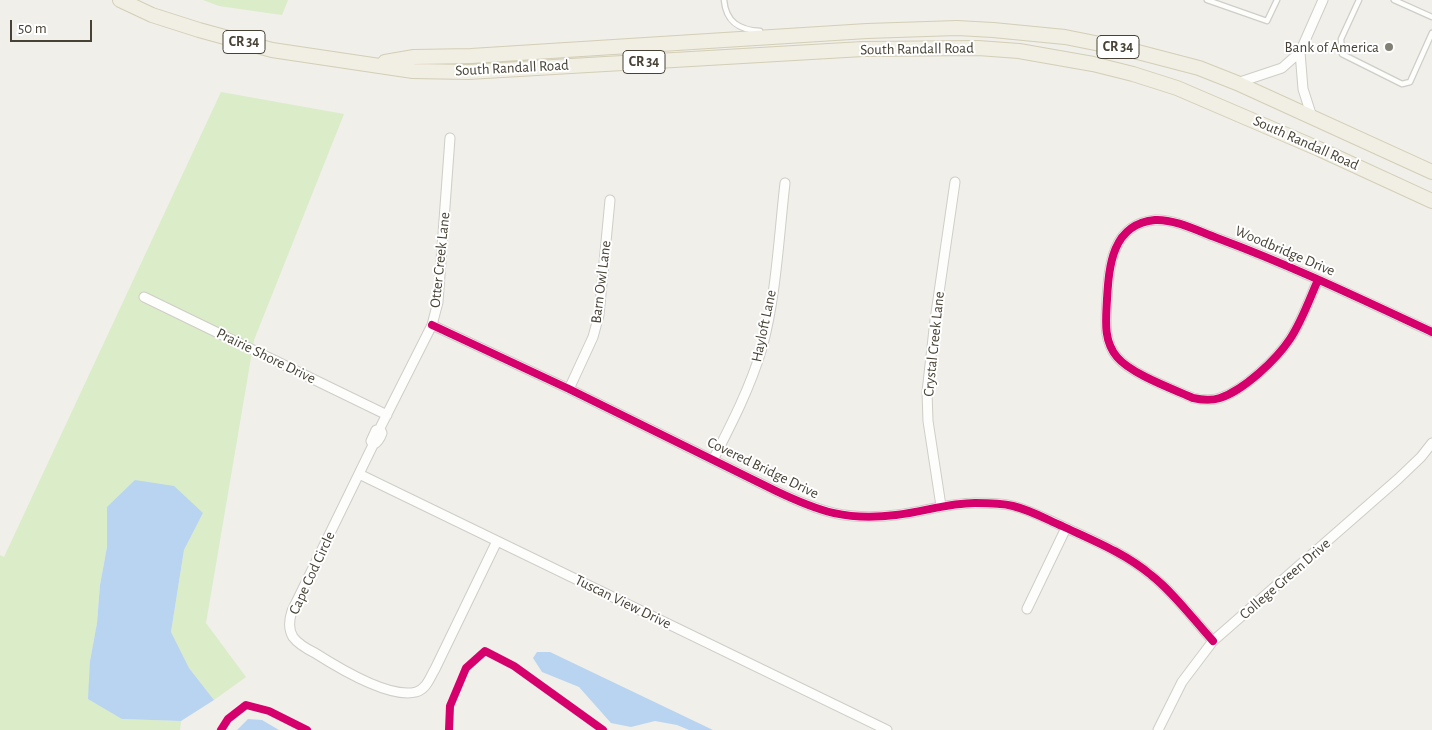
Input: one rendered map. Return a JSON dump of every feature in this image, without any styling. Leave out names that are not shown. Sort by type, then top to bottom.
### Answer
[{"type":"main road","name":"South Randall Road","points":[[120,0],[152,15],[272,50],[412,71],[468,72],[864,49],[978,48],[1019,51],[1093,64],[1177,88],[1320,149],[1432,201]]},
{"type":"main road","name":"South Randall Road","points":[[374,64],[414,57],[471,56],[806,34],[957,28],[1065,37],[1138,52],[1199,68],[1237,83],[1432,172]]},
{"type":"street","points":[[1237,83],[1282,68],[1300,52],[1323,0]]},
{"type":"street","points":[[1300,52],[1303,89],[1312,117]]},
{"type":"street","name":"Otter Creek Lane","points":[[359,474],[373,445],[371,441],[373,435],[376,430],[380,429],[432,325],[438,302],[450,138]]},
{"type":"street","name":"Crystal Creek Lane","points":[[941,506],[928,421],[927,392],[935,320],[955,182]]},
{"type":"street","name":"Hayloft Lane","points":[[714,460],[744,400],[762,346],[770,306],[785,183]]},
{"type":"street","name":"Barn Owl Lane","points":[[569,389],[593,337],[598,315],[610,200]]},
{"type":"street","name":"Woodbridge Drive","points":[[1318,280],[1299,323],[1278,353],[1234,392],[1218,399],[1202,400],[1193,398],[1130,367],[1118,358],[1110,346],[1106,335],[1108,274],[1115,248],[1125,235],[1138,226],[1150,221],[1159,220],[1174,223],[1244,247],[1318,280],[1432,332]]},
{"type":"street","name":"Prairie Shore Drive","points":[[144,296],[387,415]]},
{"type":"street","name":"Covered Bridge Drive","points":[[432,325],[569,389],[807,506],[827,513],[870,517],[898,515],[941,506],[974,503],[1012,506],[1032,512],[1112,549],[1137,564],[1152,576],[1213,641]]},
{"type":"street","name":"College Green Drive","points":[[1158,730],[1182,682],[1213,641],[1398,480],[1432,443]]},
{"type":"street","name":"Cape Cod Circle","points":[[359,474],[292,611],[290,625],[292,636],[297,641],[338,668],[356,677],[406,693],[418,691],[426,686],[497,541]]},
{"type":"street","name":"Tuscan View Drive","points":[[359,474],[887,730]]},
{"type":"street","points":[[1027,610],[1066,528]]},
{"type":"lane","points":[[724,0],[730,19],[739,26],[755,31],[806,34]]},
{"type":"lane","points":[[1207,0],[1267,21],[1277,0]]},
{"type":"lane","points":[[1359,0],[1341,39],[1342,54],[1402,84],[1410,82],[1432,33]]},
{"type":"lane","points":[[1394,0],[1432,17]]},
{"type":"green space","points":[[203,0],[288,0],[282,15],[219,6]]},
{"type":"green space","points":[[221,92],[344,114],[254,340],[206,623],[246,677],[214,700],[189,668],[171,632],[184,550],[203,513],[107,507],[107,547],[90,661],[122,719],[181,721],[180,730],[0,730],[0,555],[4,557]]},
{"type":"water","points":[[135,480],[174,486],[203,513],[184,550],[171,632],[189,668],[214,700],[181,721],[122,719],[88,699],[90,661],[107,547],[107,507]]},
{"type":"water","points":[[537,652],[550,652],[713,730],[689,730],[677,725],[655,721],[631,727],[611,723],[579,687],[542,672],[533,658]]},
{"type":"water","points":[[248,719],[262,720],[279,730],[237,730]]},
{"type":"cycle path","points":[[1318,280],[1298,325],[1284,347],[1268,365],[1249,381],[1220,398],[1213,400],[1193,398],[1153,380],[1123,363],[1109,344],[1106,329],[1107,299],[1109,273],[1116,249],[1121,238],[1130,229],[1141,223],[1155,220],[1178,223],[1244,248],[1325,283],[1432,332]]},
{"type":"cycle path","points":[[432,325],[569,389],[776,491],[820,509],[848,516],[879,517],[906,514],[955,504],[984,503],[1008,505],[1032,512],[1108,548],[1141,567],[1168,590],[1213,641]]},
{"type":"cycle path","points":[[449,730],[450,706],[466,668],[485,651],[514,666],[603,730]]},
{"type":"cycle path","points":[[221,730],[228,719],[246,705],[269,711],[307,730]]},
{"type":"place","name":"Bank of America","points":[[1389,47]]}]
